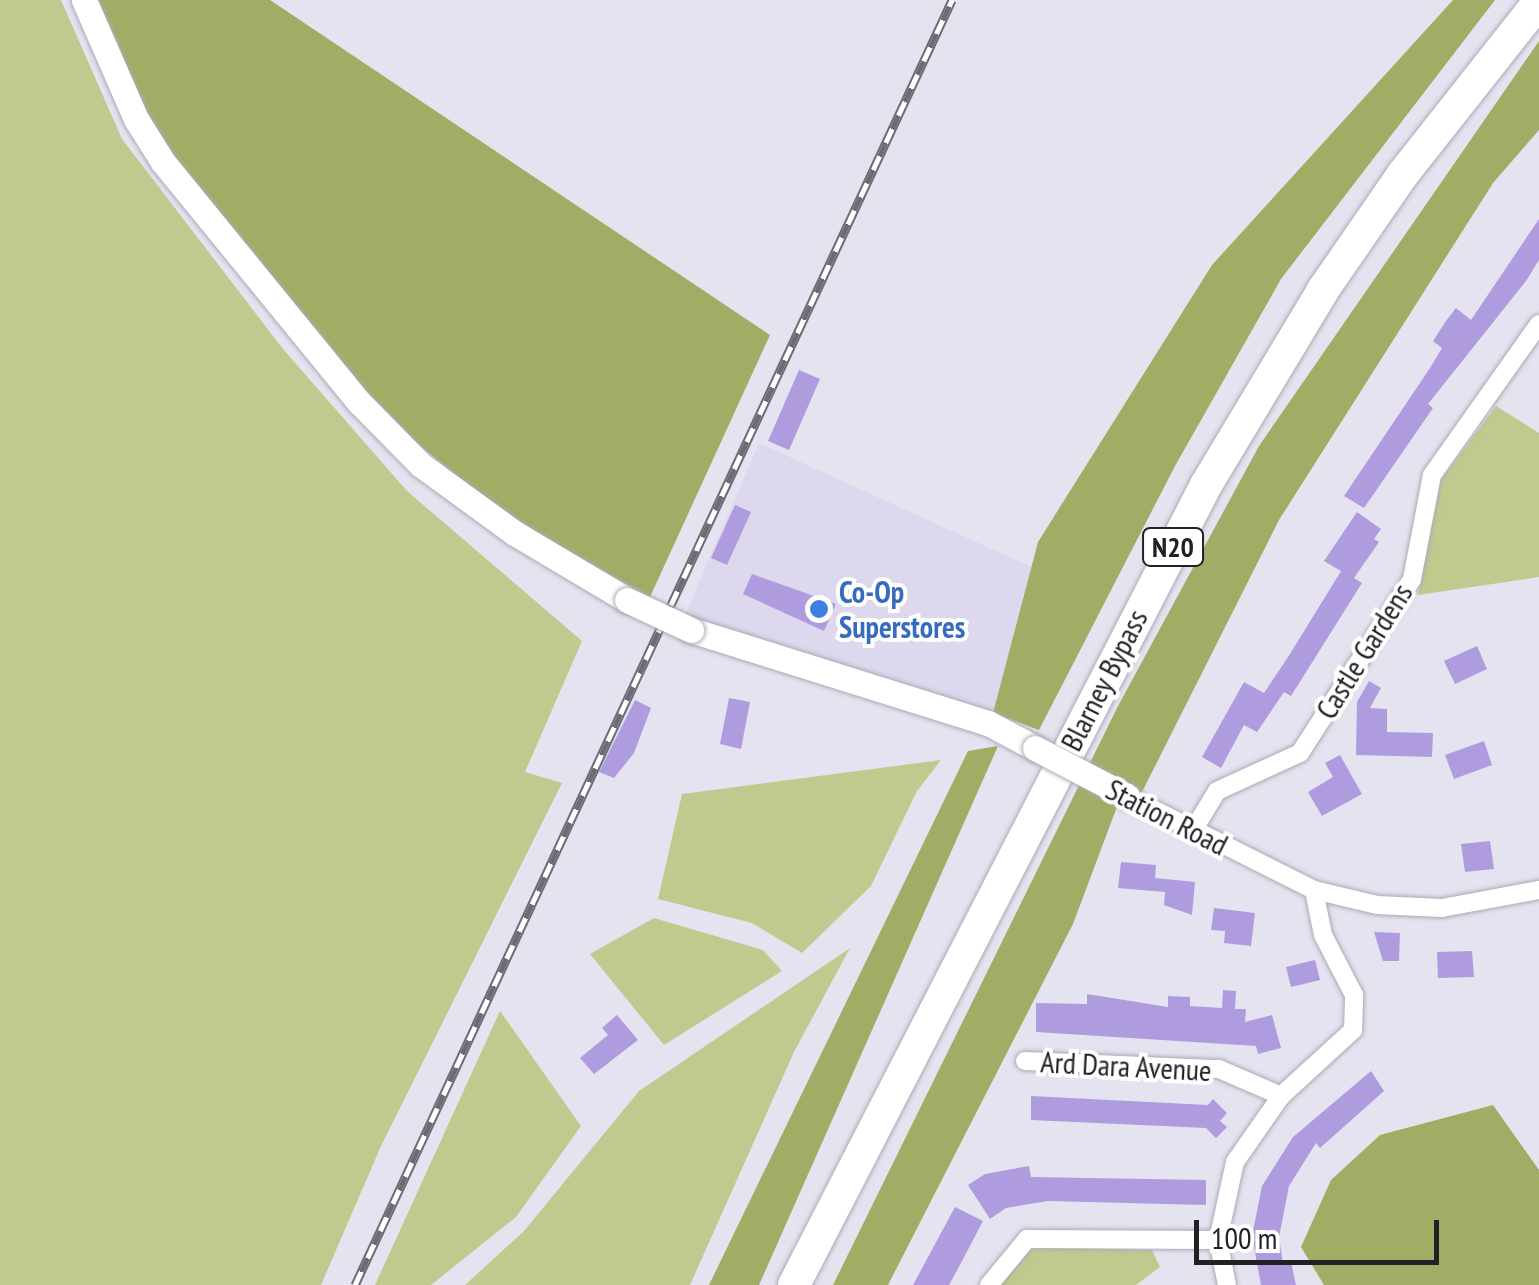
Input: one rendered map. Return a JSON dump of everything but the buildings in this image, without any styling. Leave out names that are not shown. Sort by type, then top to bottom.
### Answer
[{"type":"highway","name":"Blarney Bypass","points":[[794,1285],[1206,484],[1363,232],[1539,2]]},
{"type":"street","name":"Station Road","points":[[84,0],[136,119],[162,162],[359,402],[421,465],[516,534],[627,600],[691,630],[988,724],[1314,890],[1414,910],[1539,890]]},
{"type":"street","name":"Castle Gardens","points":[[1194,828],[1217,791],[1300,753],[1412,579],[1432,474],[1539,324]]},
{"type":"street","points":[[1227,1285],[1218,1240],[1236,1162],[1281,1096],[1344,1042],[1356,1015],[1348,978],[1314,910],[1314,890]]},
{"type":"street","name":"Ard Dara Avenue","points":[[1025,1061],[1219,1069],[1281,1096]]},
{"type":"street","points":[[988,1285],[1028,1238],[1218,1240]]},
{"type":"shaded area","points":[[759,443],[1031,567],[993,713],[685,615]]},
{"type":"green space","points":[[0,0],[61,0],[122,139],[283,349],[407,491],[582,641],[525,772],[562,783],[381,1146],[321,1285],[0,1285]]},
{"type":"green space","points":[[94,0],[270,0],[770,335],[650,597],[510,519],[387,419],[145,121]]},
{"type":"green space","points":[[1453,0],[1495,0],[1281,279],[1175,466],[1039,730],[993,713],[1038,542],[1212,265]]},
{"type":"green space","points":[[1539,41],[1539,130],[1493,183],[1279,520],[1141,794],[1118,804],[1073,924],[888,1285],[833,1285],[1118,706],[1259,446]]},
{"type":"green space","points":[[1496,406],[1539,433],[1539,577],[1418,595],[1441,480]]},
{"type":"green space","points":[[998,746],[759,1285],[709,1285],[968,751]]},
{"type":"green space","points":[[941,760],[917,791],[871,886],[802,953],[752,923],[658,899],[682,794]]},
{"type":"green space","points":[[654,918],[763,950],[782,971],[664,1045],[590,954]]},
{"type":"green space","points":[[850,948],[794,1052],[690,1285],[465,1285],[524,1231],[639,1091]]},
{"type":"green space","points":[[500,1011],[581,1126],[516,1217],[431,1285],[375,1285]]},
{"type":"green space","points":[[1493,1105],[1539,1170],[1539,1285],[1324,1285],[1301,1247],[1331,1180],[1380,1135]]},
{"type":"green space","points":[[1043,1247],[1152,1250],[1160,1267],[1136,1285],[998,1285],[1021,1252]]},
{"type":"railway","points":[[355,1285],[952,0]]},
{"type":"place","name":"Co-Op Superstores","points":[[819,609]]}]
